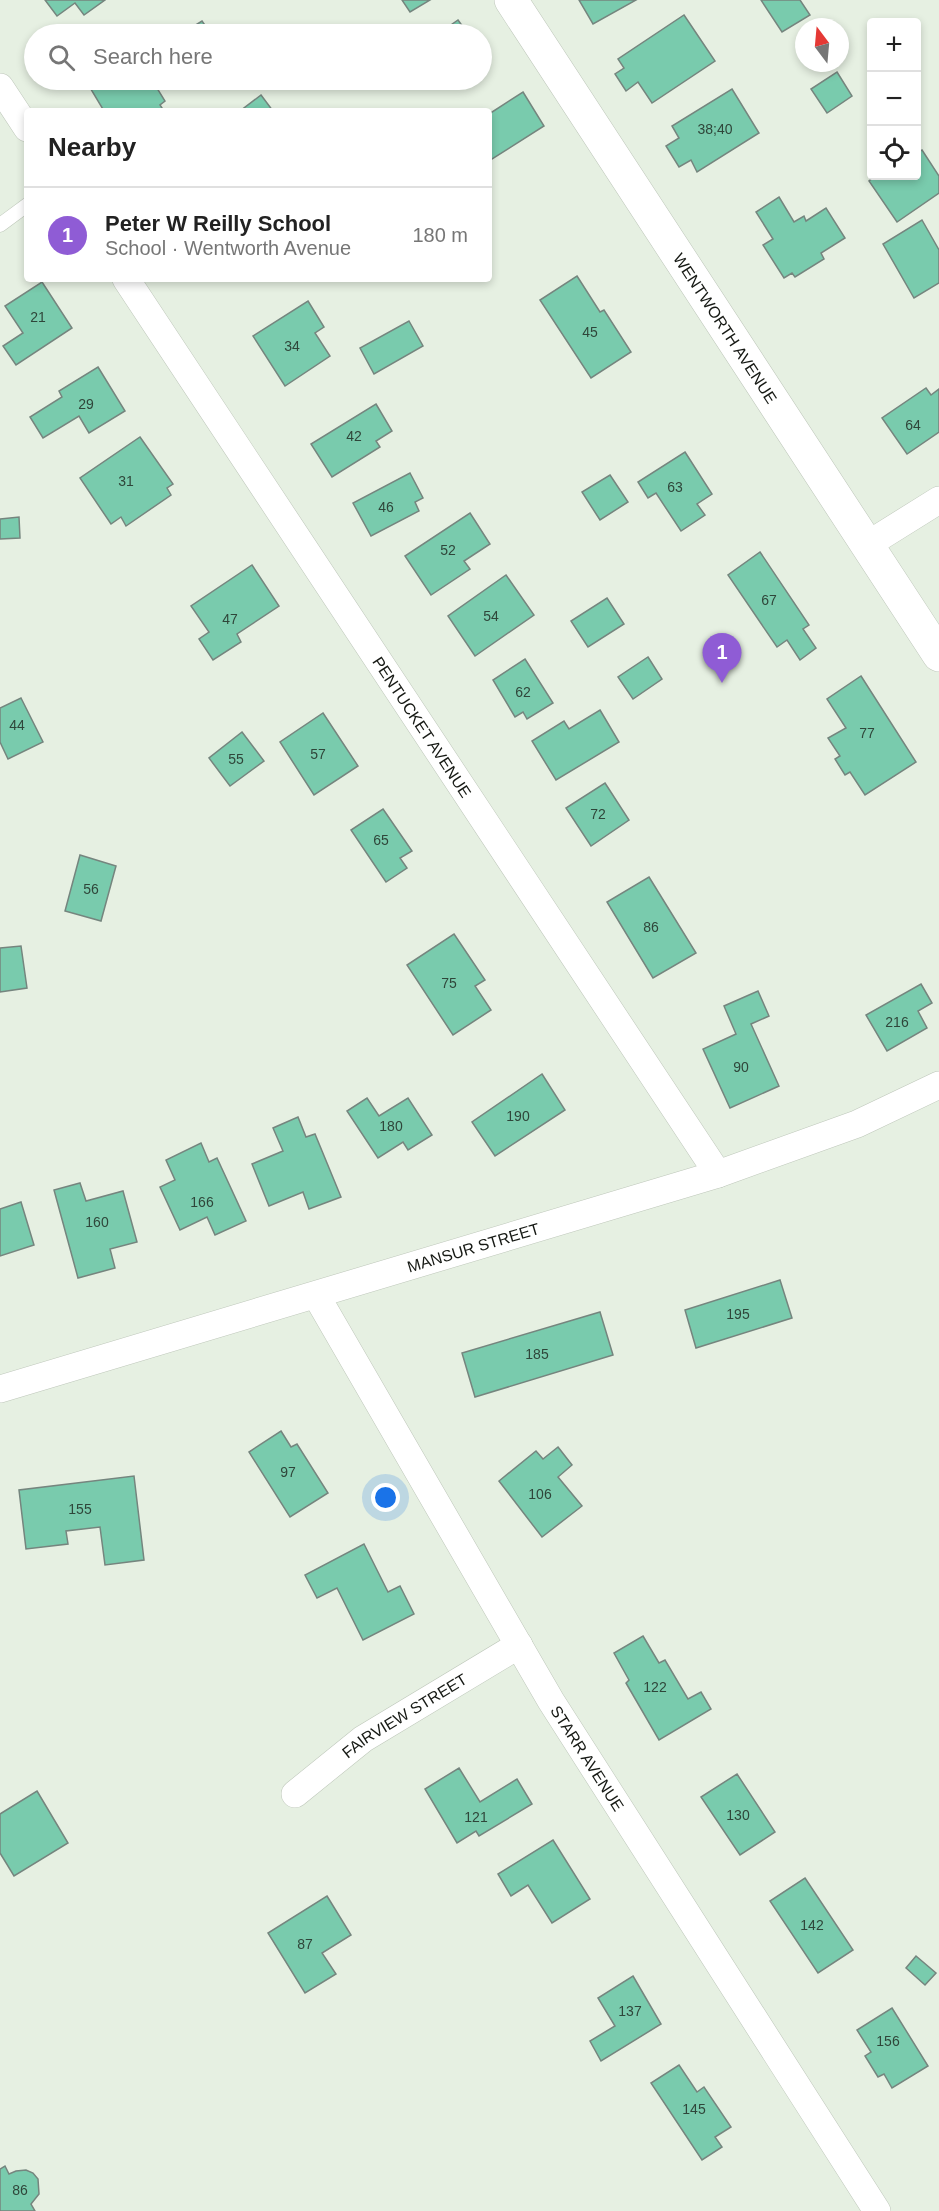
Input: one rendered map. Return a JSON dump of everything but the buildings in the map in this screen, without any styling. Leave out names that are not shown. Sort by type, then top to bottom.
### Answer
[{"type":"street","name":"WENTWORTH AVENUE","points":[[511,0],[939,656]]},
{"type":"street","points":[[0,87],[24,123]]},
{"type":"street","name":"PENTUCKET AVENUE","points":[[128,282],[718,1174]]},
{"type":"street","points":[[867,545],[939,500]]},
{"type":"street","name":"MANSUR STREET","points":[[0,1389],[718,1174],[857,1124],[939,1085]]},
{"type":"street","name":"STARR AVENUE","points":[[316,1295],[551,1701],[877,2211]]},
{"type":"street","name":"FAIRVIEW STREET","points":[[295,1794],[363,1739],[519,1645]]},
{"type":"lane","points":[[0,225],[24,207]]},
{"type":"place","name":"Peter W Reilly School","points":[[722,683]]}]
